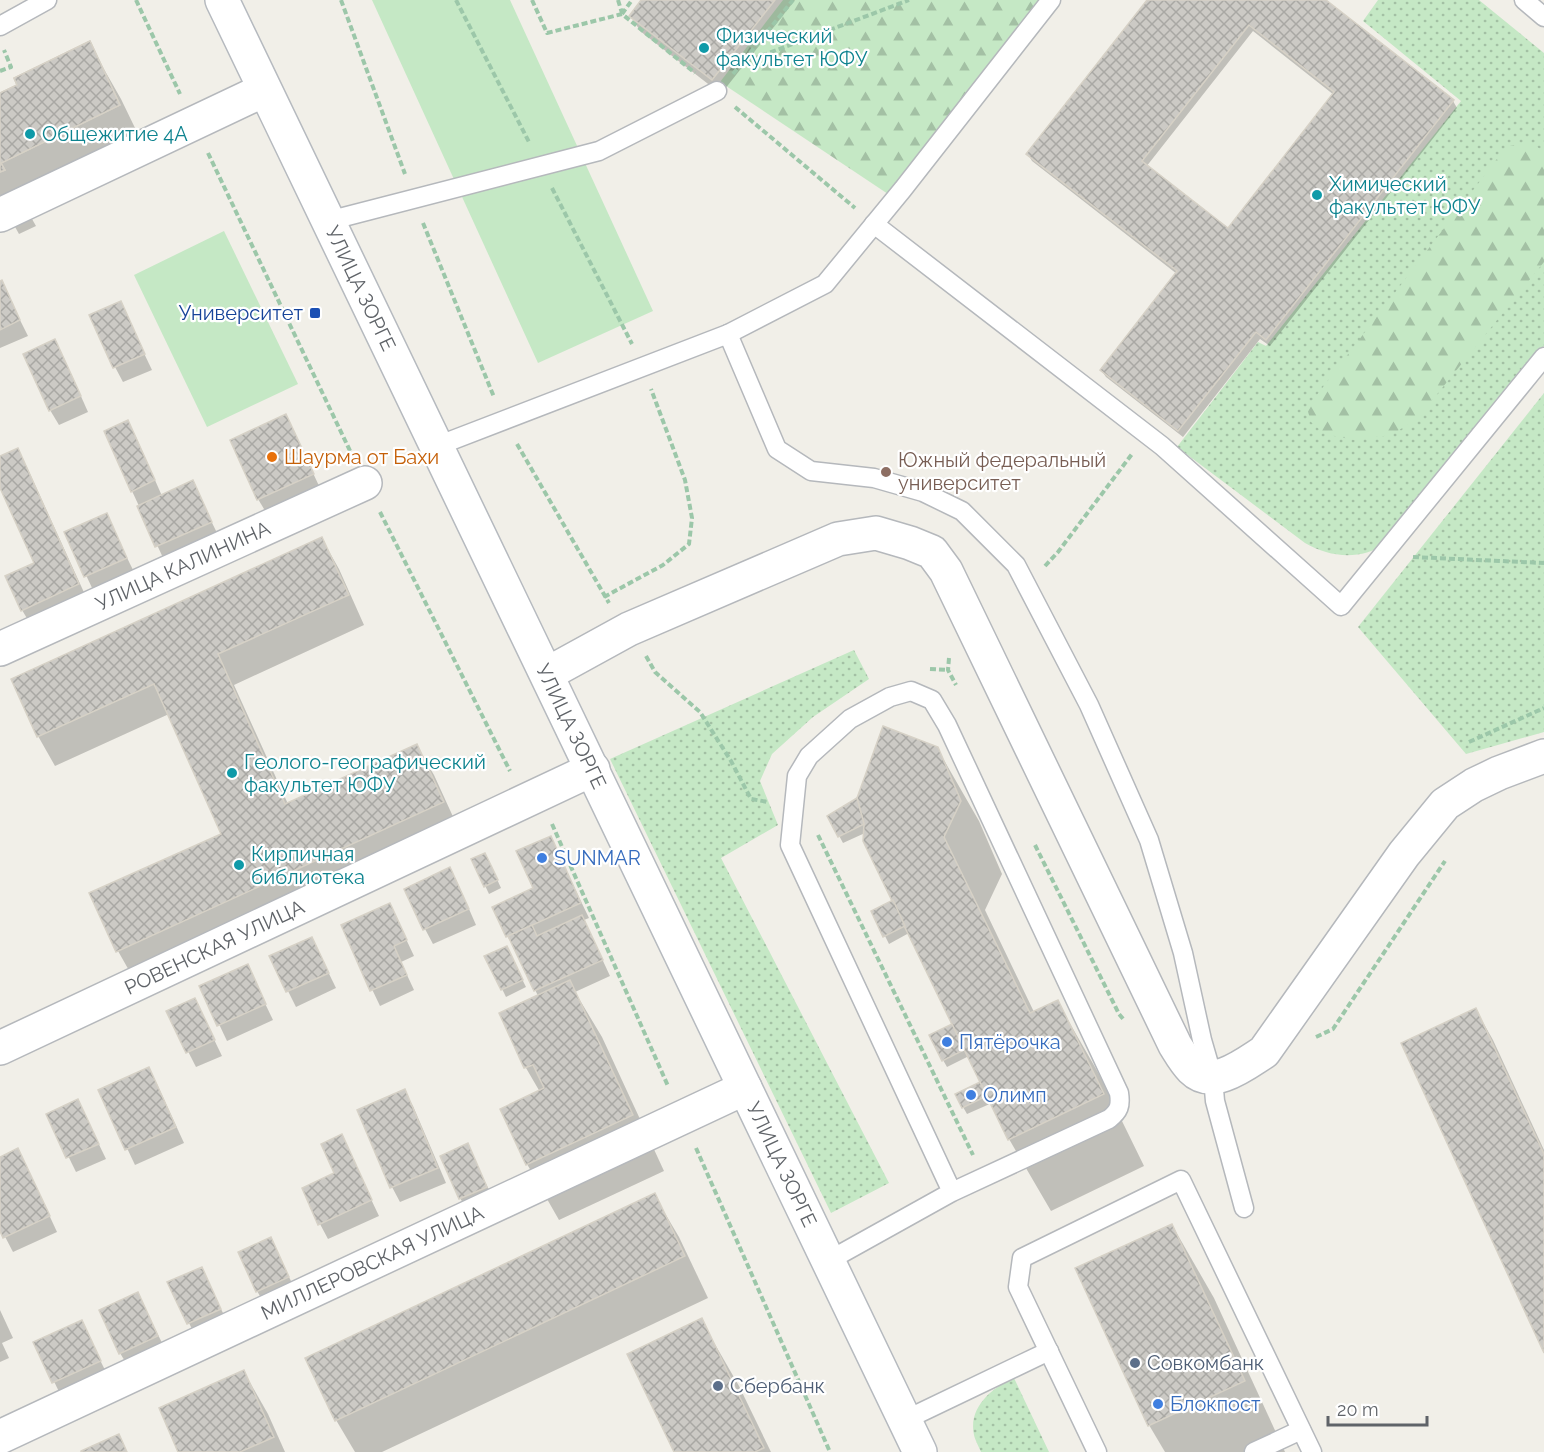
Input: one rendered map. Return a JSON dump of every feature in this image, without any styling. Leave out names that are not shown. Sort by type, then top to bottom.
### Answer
[{"type":"street","name":"УЛИЦА ЗОРГЕ","points":[[222,0],[914,1443]]},
{"type":"street","points":[[0,215],[264,90]]},
{"type":"street","name":"УЛИЦА КАЛИНИНА","points":[[0,649],[365,483]]},
{"type":"street","points":[[547,674],[629,628],[838,539],[876,533],[932,552],[946,571],[1175,1045],[1193,1071],[1213,1078],[1236,1071],[1264,1052],[1404,854],[1445,804],[1490,777],[1544,756]]},
{"type":"street","name":"РОВЕНСКАЯ УЛИЦА","points":[[0,1048],[592,769]]},
{"type":"street","name":"МИЛЛЕРОВСКАЯ УЛИЦА","points":[[0,1437],[744,1088]]},
{"type":"lane","points":[[0,26],[47,0]]},
{"type":"lane","points":[[437,446],[728,334],[825,284],[1051,0]]},
{"type":"lane","points":[[1524,0],[1544,17]]},
{"type":"lane","points":[[328,221],[599,151],[717,92]]},
{"type":"lane","points":[[874,224],[1147,434],[1341,606],[1544,357]]},
{"type":"lane","points":[[728,334],[777,449],[811,471],[874,478],[923,492],[962,511],[1016,565],[1089,705],[1149,840],[1183,953],[1202,1040],[1213,1078],[1215,1101],[1244,1208]]},
{"type":"lane","points":[[828,1261],[952,1191],[1109,1119],[1118,1112],[1121,1102],[947,726],[932,700],[911,691],[890,697],[850,719],[809,756],[796,776],[790,845],[952,1191]]},
{"type":"lane","points":[[1097,1452],[1018,1287],[1022,1258],[1181,1180],[1311,1452]]},
{"type":"lane","points":[[914,1443],[1049,1351]]},
{"type":"lane","points":[[1254,1452],[1301,1430]]},
{"type":"path","points":[[136,0],[365,483],[525,801]]},
{"type":"path","points":[[340,0],[414,200],[504,422],[604,597],[629,628]]},
{"type":"path","points":[[456,0],[643,365],[685,480],[692,518],[689,544],[663,565],[604,597]]},
{"type":"path","points":[[618,0],[622,14],[632,0]]},
{"type":"path","points":[[717,92],[745,62],[793,0]]},
{"type":"path","points":[[745,62],[896,7],[909,0]]},
{"type":"path","points":[[0,42],[11,67],[0,71]]},
{"type":"path","points":[[1027,586],[1058,552],[1147,434]]},
{"type":"path","points":[[1383,554],[1443,560],[1544,563]]},
{"type":"path","points":[[646,657],[656,672],[700,712],[751,799],[770,802]]},
{"type":"path","points":[[1468,742],[1544,708]]},
{"type":"path","points":[[793,810],[806,811],[973,1155]]},
{"type":"green space","points":[[372,0],[510,0],[653,311],[538,363]]},
{"type":"green space","points":[[783,0],[1044,0],[891,196],[720,82]]},
{"type":"green space","points":[[1378,0],[1479,0],[1544,53],[1544,346],[1386,544],[1366,553],[1346,555],[1325,552],[1305,543],[1177,447],[1258,342],[1266,346],[1461,101],[1363,21]]},
{"type":"green space","points":[[1529,141],[1544,152],[1544,262],[1417,419],[1391,435],[1354,440],[1325,434],[1311,422],[1307,408],[1506,147]]},
{"type":"green space","points":[[224,231],[298,384],[207,427],[134,275]]},
{"type":"green space","points":[[1544,393],[1544,732],[1466,754],[1358,627]]},
{"type":"green space","points":[[854,650],[869,679],[813,717],[772,754],[760,781],[778,825],[721,858],[889,1183],[831,1213],[610,759]]},
{"type":"green space","points":[[1014,1378],[1049,1452],[981,1452],[973,1425],[978,1407],[990,1393]]},
{"type":"building","name":"Физический факультет ЮФУ","points":[[641,0],[775,0],[712,80],[629,16]]},
{"type":"building","name":"Химический факультет ЮФУ","points":[[1147,0],[1326,0],[1454,100],[1266,340],[1256,332],[1178,431],[1100,370],[1177,271],[1026,154]],"holes":[[[1249,25],[1334,92],[1228,228],[1142,161]]]},
{"type":"building","name":"Общежитие 4А","points":[[90,41],[120,105],[1,163],[5,170],[0,172],[0,93],[17,85],[14,78]]},
{"type":"building","name":"Общежитие 4А","points":[[90,41],[120,105],[1,163],[5,170],[0,172],[0,93],[17,85],[14,78]]},
{"type":"building","points":[[2,280],[20,320],[0,330],[0,281]]},
{"type":"building","points":[[121,301],[145,354],[113,368],[89,315]]},
{"type":"building","points":[[55,339],[81,396],[49,411],[23,354]]},
{"type":"building","name":"Шаурма от Бахи","points":[[286,414],[314,474],[257,500],[230,440]]},
{"type":"building","points":[[128,420],[155,480],[131,492],[104,431]]},
{"type":"building","points":[[18,448],[79,584],[21,611],[5,576],[34,563],[0,488],[0,456]]},
{"type":"building","points":[[193,480],[212,522],[155,547],[137,506]]},
{"type":"building","points":[[107,513],[127,558],[84,577],[64,532]]},
{"type":"building","name":"Геолого-географический факультет ЮФУ","points":[[322,537],[349,595],[218,654],[285,804],[417,744],[444,802],[116,952],[89,893],[221,834],[154,684],[37,737],[11,679]]},
{"type":"building","points":[[883,726],[938,747],[961,801],[944,837],[1030,1013],[1058,1000],[1104,1094],[1008,1140],[863,841],[864,824],[857,798]]},
{"type":"building","points":[[857,798],[864,824],[838,837],[827,816]]},
{"type":"building","points":[[551,836],[581,903],[506,937],[492,907],[533,888],[516,851]]},
{"type":"building","points":[[485,853],[498,880],[484,887],[471,859]]},
{"type":"building","points":[[450,867],[469,909],[423,930],[404,889]]},
{"type":"building","points":[[893,900],[905,926],[883,937],[871,911]]},
{"type":"building","points":[[390,903],[407,940],[394,946],[407,975],[370,991],[341,925]]},
{"type":"building","points":[[582,915],[603,960],[534,991],[508,936],[532,925],[537,936]]},
{"type":"building","points":[[312,937],[329,973],[286,992],[269,956]]},
{"type":"building","points":[[507,946],[523,980],[501,990],[484,956]]},
{"type":"building","points":[[248,964],[266,1004],[217,1026],[199,986]]},
{"type":"building","points":[[570,980],[633,1115],[526,1165],[500,1109],[544,1088],[533,1065],[524,1068],[499,1013]]},
{"type":"building","points":[[195,998],[215,1040],[186,1053],[166,1011]]},
{"type":"building","points":[[1476,1008],[1544,1154],[1544,1353],[1401,1043]]},
{"type":"building","name":"Пятёрочка","points":[[952,1024],[964,1050],[942,1061],[929,1035]]},
{"type":"building","points":[[149,1067],[176,1127],[125,1150],[98,1090]]},
{"type":"building","name":"Олимп","points":[[980,1082],[987,1096],[962,1108],[955,1094]]},
{"type":"building","points":[[405,1089],[438,1168],[390,1188],[357,1110]]},
{"type":"building","points":[[78,1099],[99,1144],[66,1158],[46,1114]]},
{"type":"building","points":[[342,1134],[372,1200],[318,1225],[302,1188],[334,1173],[321,1144]]},
{"type":"building","points":[[468,1143],[487,1187],[459,1199],[440,1156]]},
{"type":"building","points":[[18,1148],[50,1216],[3,1238],[0,1231],[0,1157]]},
{"type":"building","points":[[655,1193],[685,1256],[335,1421],[305,1358]]},
{"type":"building","points":[[1172,1224],[1245,1381],[1148,1426],[1075,1268]]},
{"type":"building","points":[[271,1237],[289,1277],[256,1292],[238,1252]]},
{"type":"building","points":[[202,1267],[221,1309],[187,1324],[167,1282]]},
{"type":"building","points":[[138,1292],[158,1336],[119,1354],[99,1310]]},
{"type":"building","points":[[702,1318],[764,1448],[755,1452],[674,1452],[627,1354]]},
{"type":"building","points":[[82,1320],[101,1361],[52,1383],[33,1342]]},
{"type":"building","points":[[244,1370],[274,1437],[240,1452],[178,1452],[159,1408]]},
{"type":"building","points":[[119,1434],[127,1452],[81,1452],[81,1451]]},
{"type":"place","name":"Физический факультет ЮФУ","points":[[704,48]]},
{"type":"place","name":"Общежитие 4А","points":[[30,134]]},
{"type":"place","name":"Химический факультет ЮФУ","points":[[1317,195]]},
{"type":"place","name":"Университет","points":[[315,313]]},
{"type":"place","name":"Шаурма от Бахи","points":[[272,457]]},
{"type":"place","name":"Южный федеральный университет","points":[[886,472]]},
{"type":"place","name":"Геолого-географический факультет ЮФУ","points":[[232,773]]},
{"type":"place","name":"SUNMAR","points":[[542,858]]},
{"type":"place","name":"Кирпичная библиотека","points":[[239,865]]},
{"type":"place","name":"Пятёрочка","points":[[947,1042]]},
{"type":"place","name":"Олимп","points":[[971,1095]]},
{"type":"place","name":"Совкомбанк","points":[[1135,1363]]},
{"type":"place","name":"Сбербанк","points":[[718,1386]]},
{"type":"place","name":"Блокпост","points":[[1158,1404]]}]
